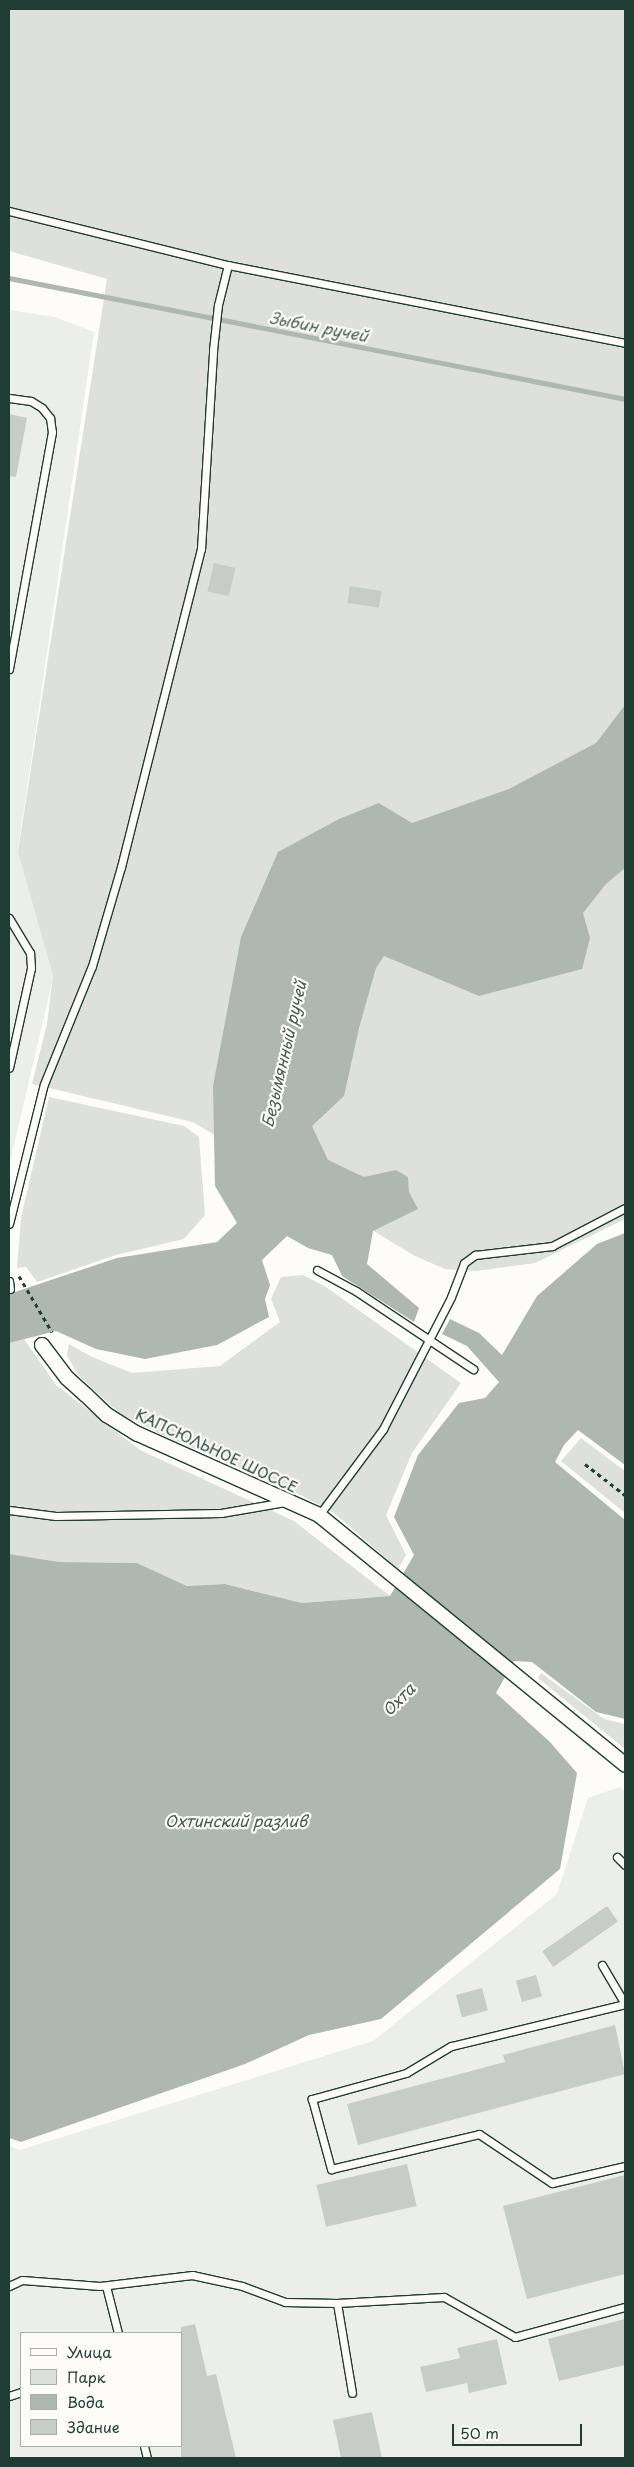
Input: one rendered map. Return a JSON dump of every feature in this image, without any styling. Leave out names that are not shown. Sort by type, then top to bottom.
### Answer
[{"type":"street","name":"КАПСЮЛЬНОЕ ШОССЕ","points":[[42,1345],[73,1384],[108,1415],[138,1434],[318,1515],[625,1765]]},
{"type":"lane","points":[[9,211],[228,265],[625,344]]},
{"type":"lane","points":[[9,1224],[44,1084],[92,966],[121,867],[201,549],[218,305],[228,265]]},
{"type":"lane","points":[[9,398],[31,401],[42,408],[50,418],[52,432],[9,669]]},
{"type":"lane","points":[[9,918],[30,953],[31,960],[12,1038],[9,1068]]},
{"type":"lane","points":[[318,1515],[383,1429],[428,1338],[451,1297],[464,1263],[475,1255],[552,1246],[625,1208]]},
{"type":"lane","points":[[317,1270],[356,1291],[473,1369]]},
{"type":"lane","points":[[9,1281],[10,1289]]},
{"type":"lane","points":[[9,1510],[56,1516],[221,1513],[289,1502]]},
{"type":"lane","points":[[617,1857],[625,1865]]},
{"type":"lane","points":[[602,1965],[625,2004],[451,2046],[406,2073],[312,2099],[330,2169],[479,2134],[552,2183],[625,2166]]},
{"type":"lane","points":[[9,2286],[22,2280],[106,2286],[192,2275],[242,2286],[285,2302],[337,2303],[444,2296],[515,2337],[625,2307]]},
{"type":"lane","points":[[106,2286],[118,2332]]},
{"type":"lane","points":[[337,2303],[352,2393]]},
{"type":"path","points":[[22,1276],[52,1333]]},
{"type":"path","points":[[585,1464],[625,1495]]},
{"type":"shaded area","points":[[9,310],[55,317],[94,332],[18,850],[54,974],[9,1166]]},
{"type":"shaded area","points":[[620,1787],[625,1792],[625,2458],[9,2458],[9,2146],[20,2150],[373,2041],[557,1894],[588,1798]]},
{"type":"green space","points":[[9,9],[625,9],[625,1219],[535,1263],[476,1271],[445,1269],[415,1256],[193,1122],[32,1084],[47,1024],[53,975],[18,852],[107,279],[9,251]]},
{"type":"green space","points":[[49,1097],[184,1126],[199,1137],[205,1215],[184,1239],[116,1255],[37,1282],[26,1267],[17,1268],[21,1218]]},
{"type":"green space","points":[[303,1275],[326,1287],[461,1383],[412,1453],[386,1515],[406,1555],[398,1569],[334,1513],[295,1492],[162,1435],[119,1413],[78,1375],[67,1355],[69,1344],[92,1357],[132,1373],[220,1366],[280,1322],[271,1299],[281,1277]]},
{"type":"green space","points":[[24,1339],[56,1385],[140,1450],[294,1521],[390,1596],[302,1603],[225,1584],[187,1586],[137,1563],[59,1562],[9,1554],[9,1343]]},
{"type":"green space","points":[[581,1438],[625,1471],[625,1513],[561,1461]]},
{"type":"green space","points":[[541,1673],[604,1719],[625,1724],[625,1749],[538,1678]]},
{"type":"water","name":"Безымянный ручей","points":[[625,705],[625,868],[606,884],[583,913],[590,938],[582,969],[479,996],[384,956],[376,968],[359,1028],[344,1096],[312,1126],[328,1160],[364,1177],[396,1170],[408,1177],[409,1192],[418,1209],[373,1231],[367,1264],[419,1308],[414,1322],[342,1276],[332,1255],[308,1248],[287,1236],[262,1260],[270,1285],[265,1299],[269,1317],[217,1345],[145,1359],[96,1349],[56,1331],[9,1343],[9,1294],[117,1258],[217,1242],[237,1223],[215,1186],[213,1086],[241,937],[278,852],[339,819],[379,803],[412,823],[509,789],[596,743]]},
{"type":"water","name":"Охтинский разлив","points":[[625,1233],[625,1465],[578,1430],[564,1445],[555,1462],[625,1520],[625,1719],[596,1712],[532,1662],[514,1661],[496,1693],[550,1742],[577,1773],[560,1869],[381,2019],[309,2035],[245,2064],[21,2142],[9,2138],[9,1554],[59,1562],[137,1563],[187,1586],[225,1584],[302,1603],[390,1596],[414,1555],[394,1517],[418,1455],[459,1403],[485,1398],[499,1382],[467,1346],[442,1334],[450,1319],[479,1333],[502,1355],[537,1296],[597,1244]]},
{"type":"building","points":[[9,414],[27,418],[16,477],[9,476]]},
{"type":"building","points":[[214,563],[235,568],[229,596],[207,591]]},
{"type":"building","points":[[350,586],[382,591],[379,608],[347,603]]},
{"type":"building","points":[[607,1906],[618,1922],[553,1967],[542,1951]]},
{"type":"building","points":[[536,1975],[542,1996],[522,2002],[516,1981]]},
{"type":"building","points":[[482,1988],[488,2010],[462,2017],[456,1995]]},
{"type":"building","points":[[615,2025],[625,2074],[358,2145],[347,2104],[505,2062],[503,2055]]},
{"type":"building","points":[[407,2164],[417,2206],[326,2227],[316,2185]]},
{"type":"building","points":[[625,2175],[625,2274],[527,2299],[503,2206]]},
{"type":"building","points":[[625,2319],[625,2365],[559,2381],[548,2339]]},
{"type":"building","points":[[195,2324],[207,2376],[216,2374],[236,2458],[181,2458],[181,2327]]},
{"type":"building","points":[[497,2339],[507,2384],[469,2393],[467,2383],[426,2392],[420,2367],[460,2358],[457,2348]]},
{"type":"building","points":[[372,2412],[382,2458],[341,2458],[333,2420]]},
{"type":"waterway","name":"Зыбин ручей","points":[[9,278],[625,399]]},
{"type":"water label","name":"Охта","points":[[398,1699]]}]
